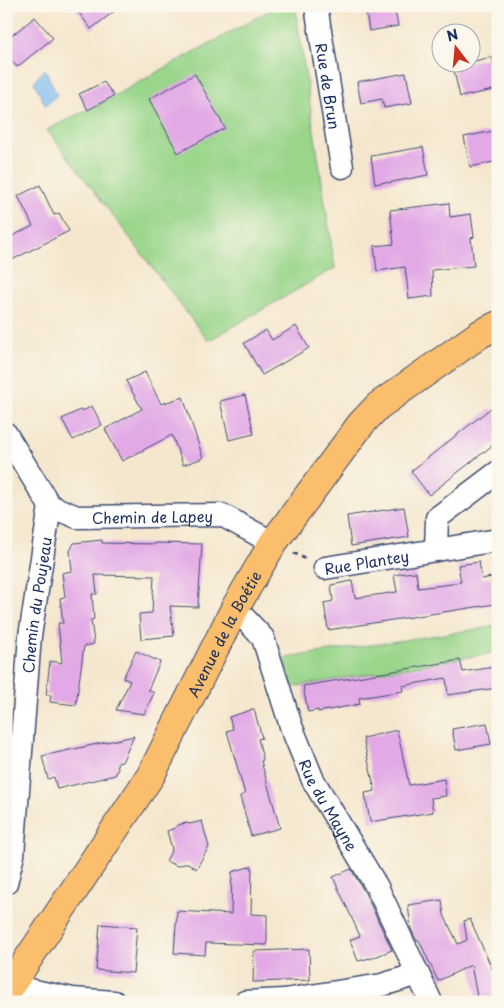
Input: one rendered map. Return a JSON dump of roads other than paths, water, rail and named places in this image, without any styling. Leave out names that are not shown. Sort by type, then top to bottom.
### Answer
[{"type":"main road","name":"Avenue de la Boétie","points":[[8,987],[151,775],[235,608],[273,543],[361,424],[378,406],[480,334],[498,325]]},
{"type":"street","name":"Rue de Brun","points":[[316,6],[342,167]]},
{"type":"street","points":[[6,434],[50,506]]},
{"type":"street","points":[[436,550],[438,518],[498,472]]},
{"type":"street","name":"Chemin de Lapey","points":[[50,506],[77,517],[222,515],[273,543]]},
{"type":"street","name":"Chemin du Poujeau","points":[[6,883],[13,855],[30,636],[50,506]]},
{"type":"street","name":"Rue Plantey","points":[[325,568],[498,540]]},
{"type":"street","name":"Rue du Mayne","points":[[235,608],[263,638],[292,726],[313,780],[377,887],[431,1002]]},
{"type":"street","points":[[245,1002],[284,1000],[382,986],[418,974]]},
{"type":"street","points":[[8,987],[73,998],[114,1002]]},
{"type":"water","points":[[45,69],[57,95],[46,106],[34,82]]}]
